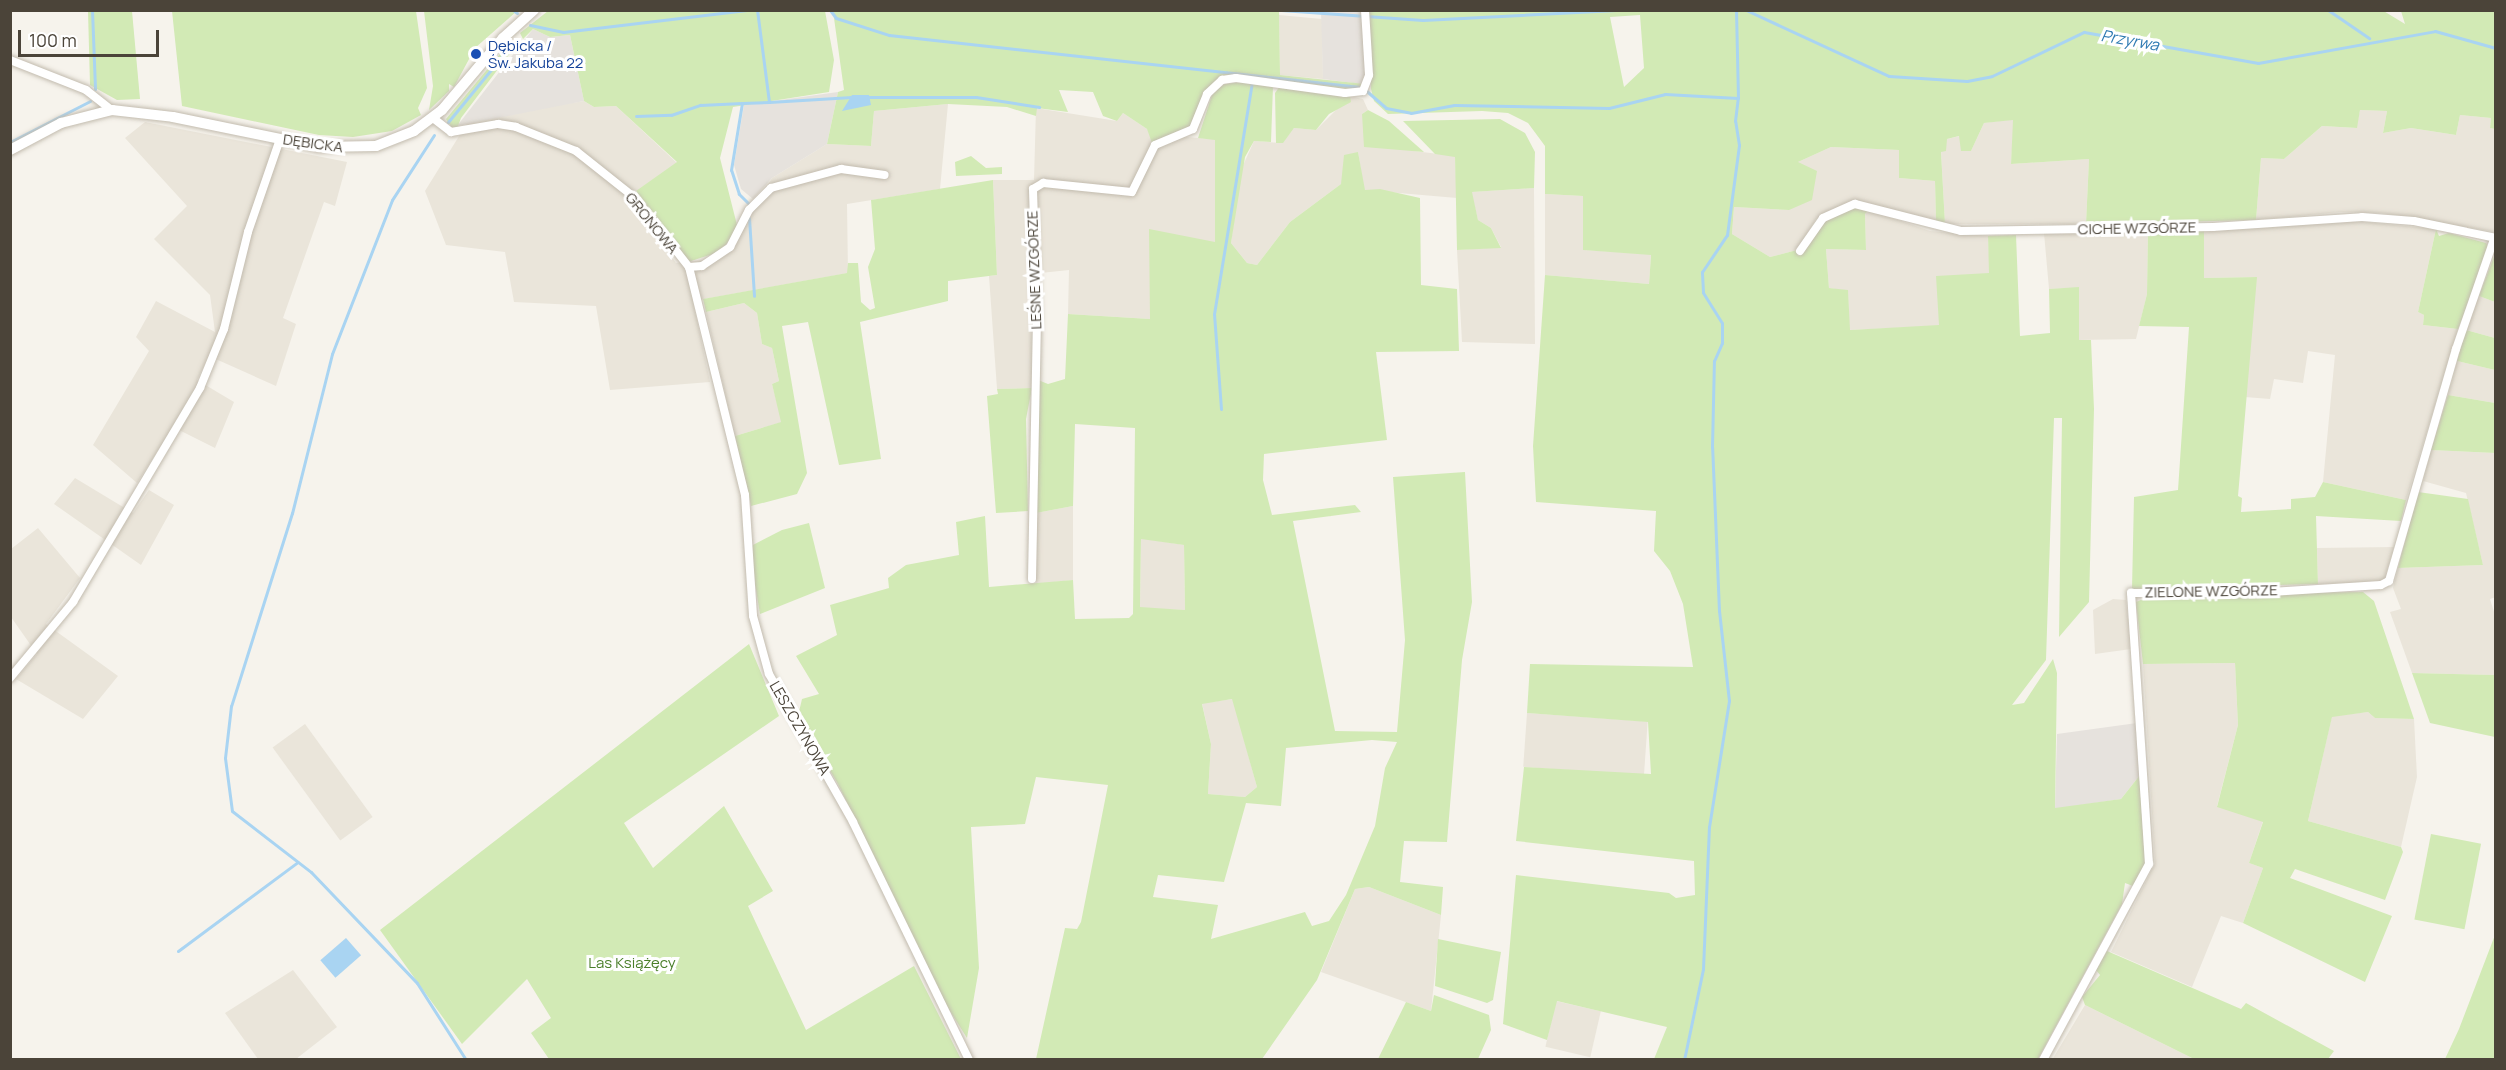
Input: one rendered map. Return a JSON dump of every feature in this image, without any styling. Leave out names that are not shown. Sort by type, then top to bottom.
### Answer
[{"type":"street","name":"DĘBICKA","points":[[10,150],[61,123],[112,110],[136,110],[336,148],[376,146],[414,132],[433,118],[534,10]]},
{"type":"street","name":"LEŚNE WZGÓRZE","points":[[1032,579],[1037,317],[1033,189],[1043,183],[1132,192],[1155,145],[1193,129],[1207,94],[1222,80],[1236,78],[1345,93],[1363,91],[1369,75],[1365,10]]},
{"type":"street","points":[[10,60],[86,90],[112,110]]},
{"type":"street","name":"GRONOWA","points":[[433,118],[451,132],[498,124],[516,127],[576,151],[635,198],[689,267],[702,266],[730,247],[749,210],[771,189],[841,169],[885,176]]},
{"type":"street","points":[[10,678],[78,595],[200,388],[224,329],[248,232],[280,139]]},
{"type":"street","name":"CICHE WZGÓRZE","points":[[1800,251],[1822,218],[1855,204],[1961,231],[2213,227],[2351,216],[2414,221],[2495,238]]},
{"type":"street","name":"ZIELONE WZGÓRZE","points":[[2043,1059],[2149,864],[2131,593],[2255,593],[2381,585],[2389,581],[2456,349],[2495,238]]},
{"type":"street","name":"LESZCZYNOWA","points":[[689,267],[745,495],[753,616],[769,674],[849,815],[969,1059]]},
{"type":"shaded area","points":[[1321,11],[1362,11],[1367,70],[1361,84],[1323,79]]},
{"type":"shaded area","points":[[1279,15],[1322,19],[1323,79],[1280,75]]},
{"type":"shaded area","points":[[533,29],[550,37],[570,35],[584,101],[457,126]]},
{"type":"shaded area","points":[[838,92],[827,144],[772,178],[753,199],[741,189],[734,165],[744,105]]},
{"type":"shaded area","points":[[1350,96],[1363,99],[1368,110],[1362,114],[1414,151],[1455,156],[1457,198],[1364,190],[1358,152],[1341,184],[1290,222],[1257,265],[1247,263],[1231,243],[1241,170],[1254,141],[1282,143],[1294,128],[1316,130]]},
{"type":"shaded area","points":[[584,101],[594,107],[616,106],[677,163],[628,197],[676,263],[705,260],[735,234],[772,178],[827,144],[871,146],[874,111],[948,104],[940,189],[847,204],[848,273],[693,301],[710,382],[610,390],[596,306],[514,302],[505,252],[446,245],[425,191],[469,120]]},
{"type":"shaded area","points":[[1036,108],[1117,121],[1123,113],[1147,129],[1158,145],[1184,137],[1215,139],[1215,243],[1150,319],[1068,314],[1069,270],[1031,274],[1032,388],[997,389],[989,276],[997,275],[993,180],[1034,180]]},
{"type":"shaded area","points":[[2360,110],[2387,111],[2383,133],[2411,128],[2456,135],[2460,115],[2491,118],[2490,128],[2496,129],[2496,232],[2382,213],[2340,212],[2256,220],[2261,158],[2284,159],[2322,126],[2356,128]]},
{"type":"shaded area","points":[[2014,119],[2011,164],[2089,159],[2086,224],[1945,224],[1941,151],[1947,139],[1960,136],[1971,151],[1984,123]]},
{"type":"shaded area","points":[[145,122],[347,162],[335,206],[324,202],[283,318],[296,324],[276,386],[209,356],[197,380],[234,402],[215,448],[173,427],[137,483],[93,445],[149,351],[136,337],[156,301],[215,332],[210,295],[154,239],[187,206],[125,138]]},
{"type":"shaded area","points":[[1831,147],[1900,150],[1899,178],[1935,181],[1936,221],[1854,200],[1816,219],[1797,250],[1770,257],[1732,234],[1734,207],[1789,210],[1798,162]]},
{"type":"shaded area","points":[[1534,188],[1535,344],[1462,342],[1457,250],[1501,247],[1491,228],[1478,220],[1471,192]]},
{"type":"shaded area","points":[[1545,194],[1583,196],[1584,250],[1651,254],[1649,284],[1545,275]]},
{"type":"shaded area","points":[[1869,210],[1930,231],[1988,236],[1990,273],[1939,326],[1849,330],[1848,291],[1829,288],[1826,249],[1866,250],[1865,214]]},
{"type":"shaded area","points":[[2353,221],[2436,229],[2418,312],[2424,315],[2423,325],[2458,329],[2406,500],[2323,482],[2335,355],[2308,351],[2303,383],[2274,379],[2270,399],[2245,397],[2256,277],[2204,278],[2204,231]]},
{"type":"shaded area","points":[[2148,230],[2147,294],[2136,339],[2079,340],[2079,288],[2049,289],[2044,233]]},
{"type":"shaded area","points":[[2479,296],[2495,302],[2495,338],[2466,330]]},
{"type":"shaded area","points":[[744,303],[757,313],[762,344],[772,348],[779,381],[772,384],[782,422],[735,436],[706,312]]},
{"type":"shaded area","points":[[2457,361],[2495,370],[2495,403],[2448,395]]},
{"type":"shaded area","points":[[2431,450],[2495,453],[2496,597],[2490,599],[2495,615],[2495,675],[2412,673],[2390,612],[2401,609],[2393,588],[2398,568],[2483,565],[2466,493],[2423,481]]},
{"type":"shaded area","points":[[75,478],[133,513],[149,490],[174,505],[141,565],[54,504]]},
{"type":"shaded area","points":[[1073,506],[1073,580],[1036,584],[1036,513]]},
{"type":"shaded area","points":[[38,528],[80,578],[46,624],[118,676],[83,719],[16,679],[37,654],[11,617],[11,549]]},
{"type":"shaded area","points":[[1141,538],[1184,545],[1185,610],[1140,608]]},
{"type":"shaded area","points":[[2394,547],[2384,582],[2318,584],[2317,548]]},
{"type":"shaded area","points":[[2113,599],[2126,600],[2131,649],[2095,654],[2093,610]]},
{"type":"shaded area","points":[[2235,663],[2238,725],[2217,806],[2263,821],[2249,863],[2263,868],[2243,923],[2221,916],[2192,987],[2111,952],[2155,863],[2143,664]]},
{"type":"shaded area","points":[[1233,699],[1257,787],[1245,797],[1208,794],[1211,744],[1202,703]]},
{"type":"shaded area","points":[[2368,712],[2375,718],[2414,719],[2417,777],[2401,847],[2308,821],[2332,716]]},
{"type":"shaded area","points":[[1527,713],[1648,721],[1644,775],[1523,767]]},
{"type":"shaded area","points":[[2137,723],[2140,775],[2121,799],[2055,809],[2057,734]]},
{"type":"shaded area","points":[[305,724],[373,817],[340,841],[273,748]]},
{"type":"shaded area","points":[[1369,887],[1441,915],[1431,1011],[1321,972],[1355,889]]},
{"type":"shaded area","points":[[293,970],[337,1027],[296,1059],[258,1059],[225,1013]]},
{"type":"shaded area","points":[[1556,1001],[1601,1011],[1590,1057],[1545,1047]]},
{"type":"shaded area","points":[[2085,1005],[2194,1059],[2052,1060]]},
{"type":"green space","points":[[2382,10],[2405,24],[2401,11],[2495,11],[2495,129],[2490,128],[2491,118],[2460,115],[2456,135],[2411,128],[2383,133],[2387,111],[2360,110],[2357,128],[2322,126],[2284,159],[2261,158],[2256,220],[2086,224],[2089,159],[2011,164],[2013,120],[1984,123],[1971,151],[1961,151],[1959,136],[1947,139],[1946,151],[1941,152],[1945,224],[1936,221],[1935,181],[1899,178],[1899,150],[1831,147],[1798,162],[1817,171],[1812,200],[1789,210],[1734,207],[1732,234],[1770,257],[1797,250],[1798,256],[1821,224],[1859,205],[1869,210],[1865,214],[1866,250],[1826,249],[1829,288],[1848,290],[1850,330],[1939,325],[1936,276],[1989,273],[1988,236],[2016,235],[2020,336],[2050,333],[2049,289],[2079,287],[2079,340],[2091,340],[2094,409],[2089,602],[2059,637],[2062,418],[2054,418],[2046,660],[2012,705],[2024,703],[2053,659],[2057,673],[2055,808],[2121,799],[2140,775],[2146,862],[2133,886],[2125,883],[2122,904],[2038,1059],[1654,1059],[1667,1027],[1557,1001],[1547,1040],[1503,1024],[1516,875],[1669,893],[1676,898],[1695,895],[1694,861],[1516,841],[1524,767],[1651,774],[1648,722],[1527,713],[1530,664],[1693,667],[1683,604],[1670,571],[1654,551],[1656,511],[1536,502],[1533,446],[1545,275],[1649,284],[1651,255],[1583,250],[1583,196],[1545,194],[1545,146],[1528,123],[1508,113],[1482,111],[1388,114],[1374,101],[1371,89],[1369,11]],"holes":[[[1640,15],[1644,68],[1624,87],[1610,17]]]},
{"type":"green space","points":[[88,11],[132,11],[140,99],[117,100],[90,85]]},
{"type":"green space","points":[[172,11],[416,11],[427,88],[418,108],[421,115],[392,131],[353,137],[319,135],[182,106]]},
{"type":"green space","points":[[424,11],[517,11],[475,48],[454,87],[449,84],[449,91],[429,110],[433,86]]},
{"type":"green space","points":[[548,11],[825,11],[834,60],[829,92],[733,107],[720,158],[737,225],[735,234],[719,252],[688,262],[636,191],[677,162],[616,106],[594,107],[584,101],[570,35],[550,37],[533,29],[523,39],[520,33]]},
{"type":"green space","points":[[833,11],[1279,11],[1280,75],[1365,84],[1357,90],[1222,76],[1205,92],[1188,130],[1152,143],[1147,129],[1123,113],[1117,121],[1103,116],[1093,92],[1059,90],[1068,112],[1037,108],[1036,116],[1007,107],[948,104],[874,111],[871,146],[827,144],[838,92],[844,90]]},
{"type":"green space","points":[[510,42],[517,44],[461,118],[458,126],[466,126],[452,128],[446,119]]},
{"type":"green space","points":[[1250,81],[1273,86],[1271,142],[1254,141],[1245,157],[1231,243],[1247,263],[1257,265],[1290,222],[1341,184],[1344,155],[1358,152],[1365,190],[1380,189],[1420,198],[1421,285],[1457,289],[1459,351],[1376,352],[1387,440],[1264,454],[1263,480],[1272,515],[1355,505],[1361,512],[1293,521],[1335,731],[1397,732],[1405,640],[1393,477],[1465,472],[1472,602],[1462,660],[1447,842],[1404,841],[1400,882],[1443,887],[1441,915],[1369,887],[1355,889],[1317,980],[1262,1059],[1036,1059],[1065,928],[1077,929],[1081,922],[1108,785],[1036,777],[1025,824],[971,827],[979,968],[967,1038],[945,1003],[838,784],[798,716],[802,699],[819,694],[796,656],[837,635],[830,605],[889,588],[888,578],[906,565],[959,555],[956,522],[985,516],[989,587],[1073,580],[1075,619],[1129,618],[1133,614],[1135,428],[1075,424],[1073,506],[1036,513],[1038,380],[1048,384],[1065,379],[1068,314],[1150,319],[1149,229],[1215,242],[1215,140],[1198,138],[1213,92],[1225,84]],"holes":[[[1141,539],[1184,545],[1185,610],[1140,607]],[[1232,699],[1257,787],[1245,797],[1208,794],[1211,744],[1202,704]],[[1372,740],[1397,742],[1385,768],[1375,826],[1346,895],[1329,921],[1312,926],[1305,912],[1211,939],[1218,905],[1153,897],[1158,875],[1224,882],[1246,803],[1281,806],[1286,748]]]},
{"type":"green space","points":[[1280,86],[1350,96],[1351,102],[1329,114],[1316,130],[1294,128],[1283,143],[1276,143],[1275,93]]},
{"type":"green space","points":[[1368,110],[1389,121],[1424,152],[1364,147],[1362,114]]},
{"type":"green space","points":[[1500,119],[1525,133],[1535,152],[1534,188],[1472,192],[1478,220],[1491,228],[1501,248],[1457,250],[1455,157],[1435,154],[1403,121]]},
{"type":"green space","points":[[971,156],[986,168],[1002,167],[1002,174],[956,176],[955,162]]},
{"type":"green space","points":[[993,180],[997,275],[948,281],[948,301],[860,322],[881,459],[839,465],[808,322],[782,326],[807,473],[797,494],[751,506],[735,436],[781,422],[772,384],[779,381],[772,348],[762,344],[757,313],[744,303],[706,312],[703,299],[847,273],[848,263],[858,263],[861,302],[870,310],[875,308],[868,267],[875,249],[871,200]]},
{"type":"green space","points":[[2436,229],[2439,236],[2449,233],[2486,243],[2489,248],[2458,329],[2423,325],[2424,315],[2418,312]]},
{"type":"green space","points":[[2148,230],[2204,231],[2204,278],[2257,277],[2238,496],[2242,498],[2241,512],[2291,509],[2291,499],[2315,497],[2323,482],[2406,500],[2401,521],[2316,516],[2318,584],[2132,589],[2134,497],[2178,490],[2189,327],[2139,326],[2147,294]]},
{"type":"green space","points":[[2495,254],[2495,302],[2479,296]]},
{"type":"green space","points":[[2466,330],[2495,338],[2495,370],[2457,361]]},
{"type":"green space","points":[[1032,388],[1026,419],[1028,511],[996,513],[987,396],[998,394],[997,389]]},
{"type":"green space","points":[[2448,395],[2495,403],[2495,453],[2431,450]]},
{"type":"green space","points":[[2418,492],[2468,499],[2483,565],[2398,568]]},
{"type":"green space","points":[[809,523],[825,588],[760,614],[749,547],[782,530]]},
{"type":"green space","points":[[2363,592],[2374,601],[2414,719],[2375,718],[2368,712],[2332,717],[2308,821],[2401,847],[2403,852],[2385,900],[2295,869],[2290,878],[2392,916],[2365,982],[2243,923],[2263,868],[2249,863],[2263,822],[2217,807],[2238,725],[2235,663],[2143,664],[2136,602],[2153,595]]},
{"type":"green space","name":"Las Książęcy","points":[[749,644],[779,716],[624,823],[653,868],[724,806],[773,891],[748,906],[806,1030],[914,966],[961,1059],[549,1059],[531,1033],[551,1018],[527,979],[462,1044],[380,930]]},
{"type":"green space","points":[[2412,673],[2495,675],[2495,737],[2430,723]]},
{"type":"green space","points":[[2431,834],[2481,844],[2464,929],[2414,919]]},
{"type":"green space","points":[[2495,935],[2495,1059],[2445,1059],[2459,1029]]},
{"type":"green space","points":[[1438,939],[1501,952],[1493,1000],[1487,1003],[1435,986]]},
{"type":"green space","points":[[2107,951],[2241,1009],[2246,1003],[2334,1051],[2328,1059],[2194,1059],[2085,1005],[2082,997],[2100,975],[2096,970]]},
{"type":"green space","points":[[1434,995],[1489,1015],[1491,1030],[1478,1059],[1378,1059],[1406,1002],[1431,1011]]},
{"type":"water","points":[[852,95],[869,95],[871,105],[842,111]]},
{"type":"water","points":[[346,938],[361,955],[335,978],[320,960]]},
{"type":"waterway","points":[[92,10],[95,89]]},
{"type":"waterway","name":"Przyrwa","points":[[513,10],[517,13]]},
{"type":"waterway","name":"Przyrwa","points":[[530,25],[563,32],[747,10]]},
{"type":"waterway","points":[[750,205],[739,194],[731,170],[742,103],[769,102],[757,10]]},
{"type":"waterway","points":[[830,10],[836,18],[889,35],[1362,87],[1386,108],[1411,113],[1454,105],[1609,108],[1665,94],[1738,98],[1736,10]]},
{"type":"waterway","name":"Przyrwa","points":[[1281,10],[1423,20],[1616,10]]},
{"type":"waterway","name":"Przyrwa","points":[[1746,10],[1889,76],[1967,81],[1992,76],[2084,32],[2258,63],[2435,31],[2496,48]]},
{"type":"waterway","points":[[2328,10],[2369,38]]},
{"type":"waterway","points":[[448,122],[512,44]]},
{"type":"waterway","points":[[1221,409],[1214,314],[1252,82]]},
{"type":"waterway","points":[[769,102],[852,97]]},
{"type":"waterway","points":[[868,97],[976,97],[1039,107]]},
{"type":"waterway","points":[[1684,1060],[1703,969],[1709,827],[1729,701],[1719,611],[1712,447],[1714,361],[1722,343],[1722,323],[1703,292],[1702,272],[1727,235],[1739,145],[1735,121],[1738,98]]},
{"type":"waterway","points":[[10,142],[90,101]]},
{"type":"waterway","points":[[636,116],[671,115],[700,105],[742,103]]},
{"type":"waterway","points":[[434,135],[392,200],[332,354],[292,513],[231,706],[225,758],[232,811],[311,872],[417,983],[466,1060]]},
{"type":"waterway","points":[[749,218],[754,296]]},
{"type":"waterway","points":[[178,951],[298,862]]},
{"type":"place","name":"Dębicka / Św. Jakuba 22","points":[[476,54]]}]
